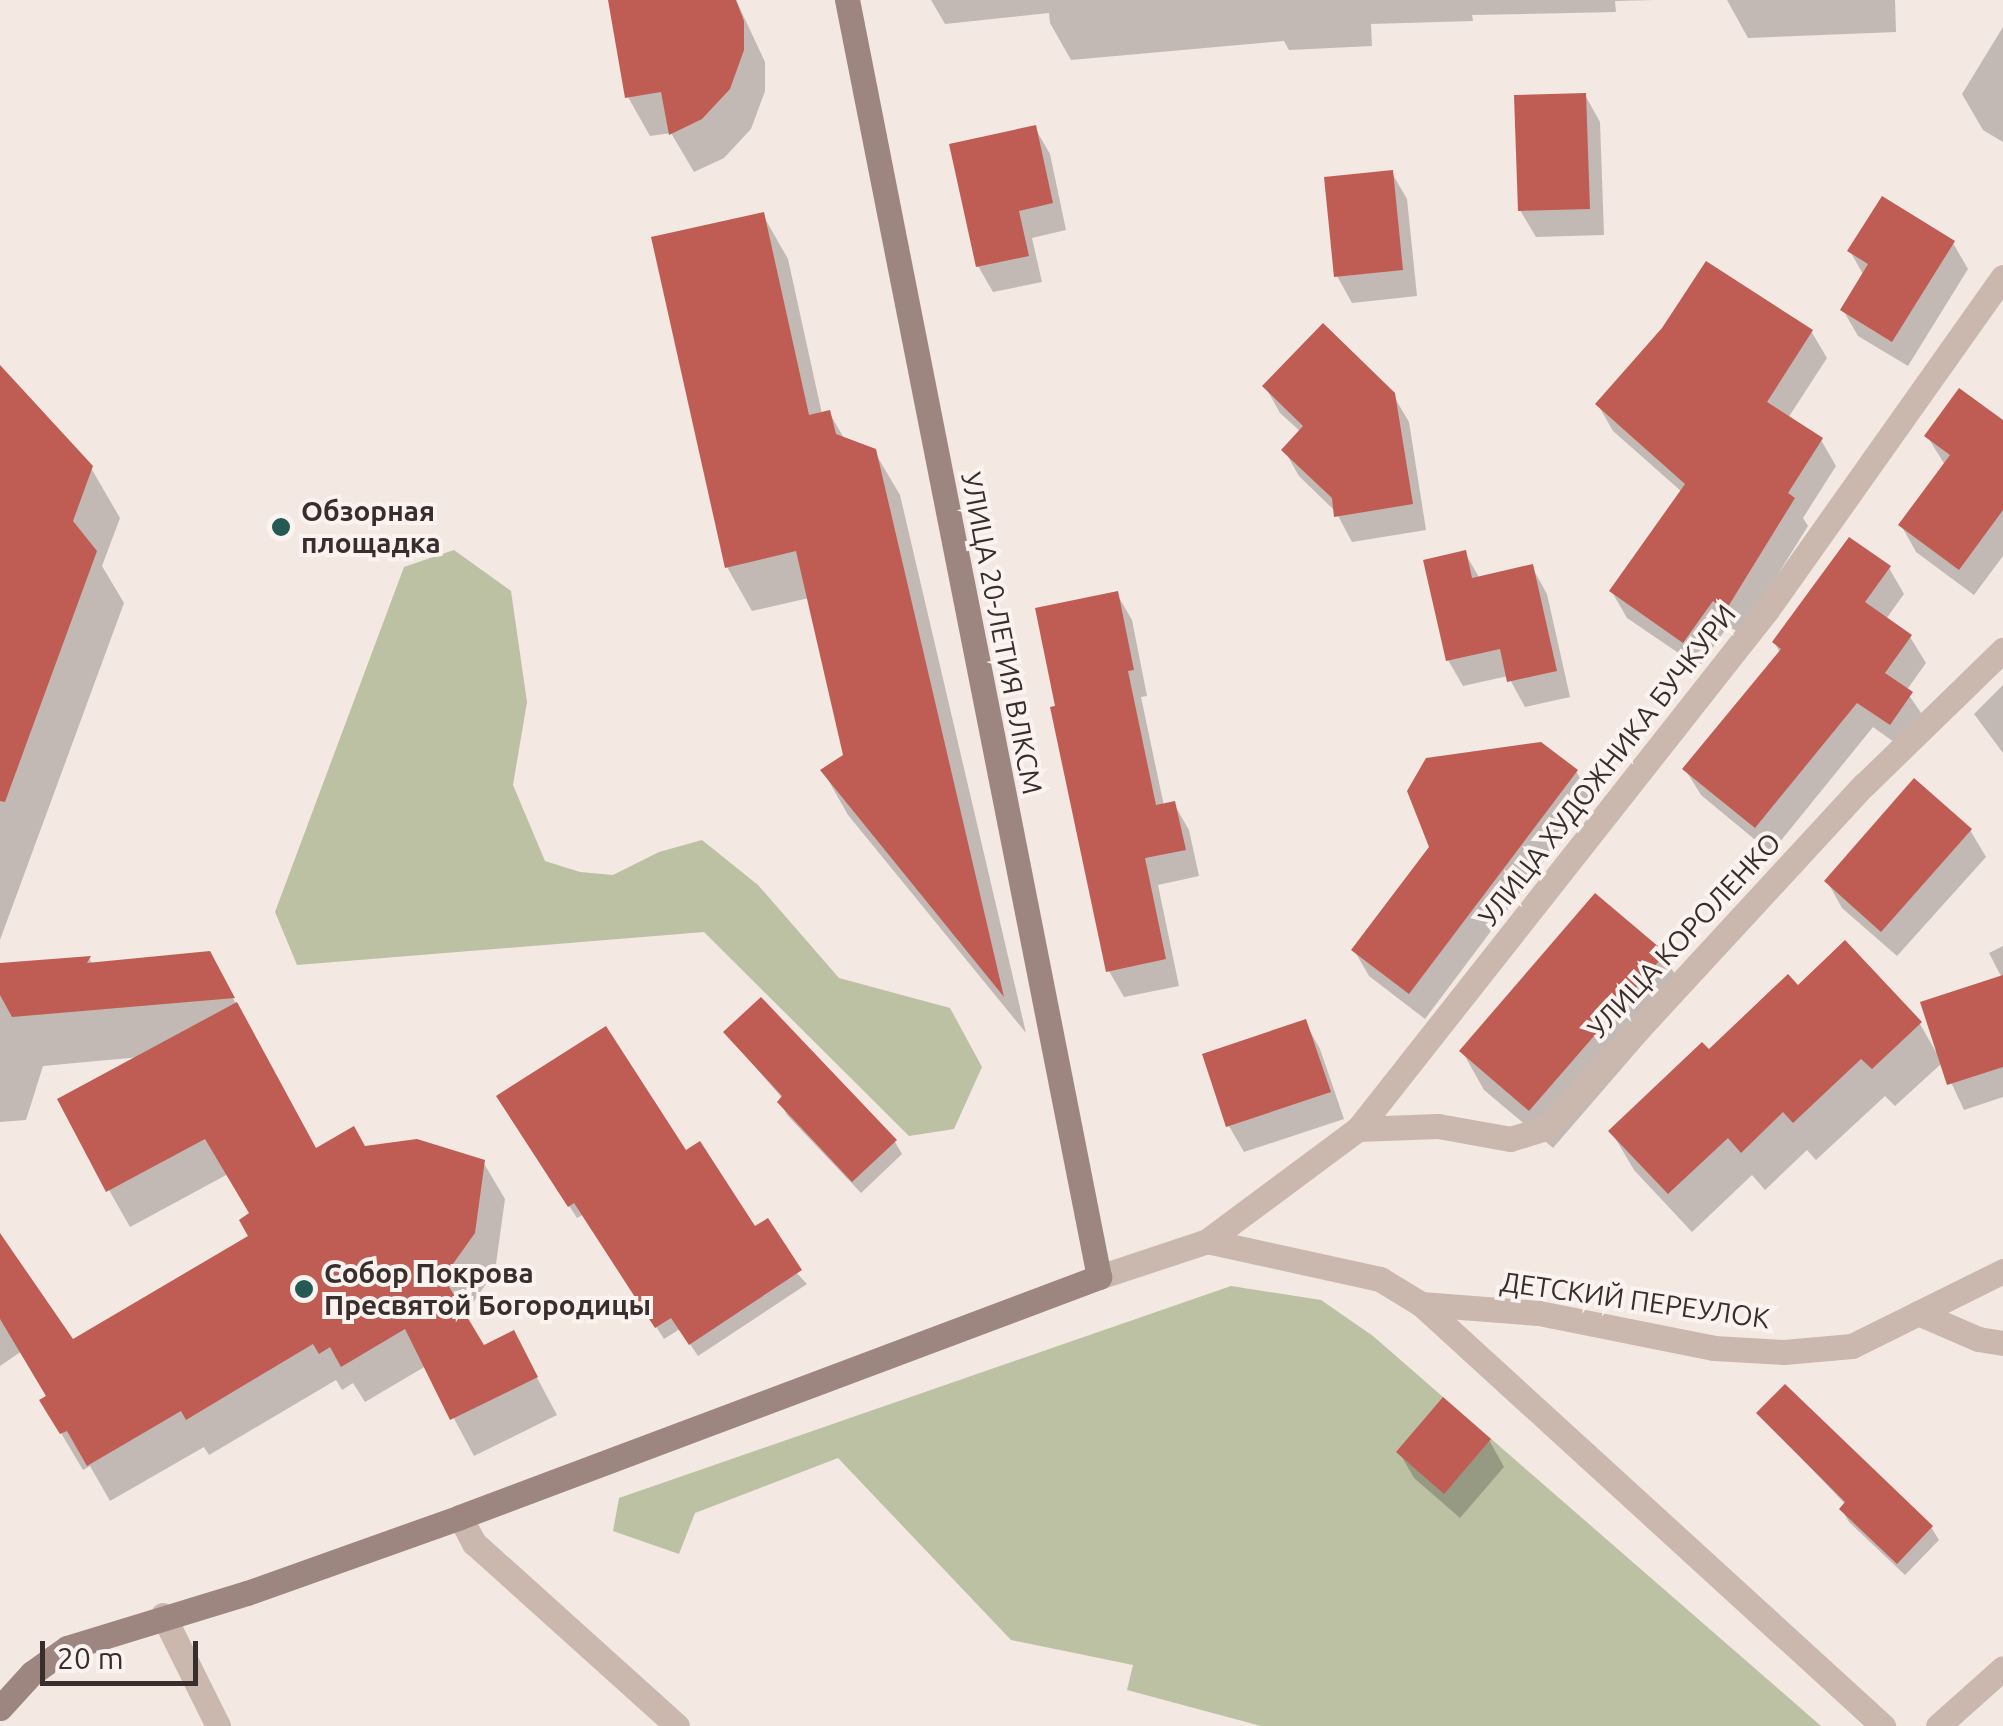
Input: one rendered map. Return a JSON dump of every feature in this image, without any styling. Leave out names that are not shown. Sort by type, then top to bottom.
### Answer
[{"type":"street","name":"УЛИЦА 20-ЛЕТИЯ ВЛКСМ","points":[[847,0],[1099,1277]]},
{"type":"street","name":"УЛИЦА ХУДОЖНИКА БУЧКУРИ","points":[[1207,1241],[1358,1129],[1767,610],[2003,277]]},
{"type":"street","name":"УЛИЦА КОРОЛЕНКО","points":[[1358,1129],[1438,1126],[1510,1138],[1547,1128],[1864,784],[2003,650]]},
{"type":"street","points":[[0,1708],[32,1673],[67,1648],[163,1615],[246,1593],[460,1517],[1099,1277],[1207,1241],[1380,1279],[1421,1304],[1883,1726]]},
{"type":"street","name":"ДЕТСКИЙ ПЕРЕУЛОК","points":[[1421,1304],[1539,1312],[1714,1348],[1784,1352],[1852,1346],[2003,1270]]},
{"type":"street","points":[[1918,1312],[1978,1339],[2003,1343]]},
{"type":"street","points":[[460,1517],[474,1543],[677,1726]]},
{"type":"street","points":[[163,1615],[218,1726]]},
{"type":"street","points":[[1938,1726],[2003,1668]]},
{"type":"green space","points":[[454,550],[511,591],[527,702],[513,785],[545,861],[580,872],[613,875],[659,852],[702,840],[758,885],[839,978],[950,1008],[982,1067],[954,1129],[909,1136],[704,932],[297,965],[275,912],[404,567]]},
{"type":"green space","points":[[1231,1286],[1321,1300],[1373,1336],[1821,1726],[1261,1726],[1127,1690],[1133,1665],[1011,1640],[838,1458],[695,1513],[679,1554],[613,1531],[619,1498]]},
{"type":"building","points":[[608,0],[736,0],[744,21],[744,50],[730,89],[702,119],[669,135],[661,92],[625,98]]},
{"type":"building","points":[[1586,93],[1590,209],[1518,211],[1514,95]]},
{"type":"building","points":[[1036,125],[1053,203],[1019,211],[1029,256],[976,267],[949,144]]},
{"type":"building","points":[[1393,170],[1403,270],[1334,277],[1324,177]]},
{"type":"building","points":[[1882,196],[1955,241],[1892,342],[1840,310],[1868,264],[1847,251]]},
{"type":"building","points":[[764,212],[809,415],[830,410],[836,434],[876,449],[1004,997],[820,770],[843,755],[796,551],[725,568],[651,237]]},
{"type":"building","points":[[1706,261],[1813,330],[1767,402],[1823,438],[1788,493],[1795,498],[1726,610],[1713,601],[1683,643],[1609,591],[1685,484],[1595,404],[1662,328]]},
{"type":"building","points":[[1323,323],[1395,393],[1413,504],[1334,517],[1332,498],[1281,450],[1303,426],[1262,386]]},
{"type":"building","points":[[0,365],[93,466],[73,521],[97,551],[5,802],[0,801]]},
{"type":"building","points":[[1959,388],[2003,420],[2003,510],[1959,570],[1898,525],[1950,455],[1924,436]]},
{"type":"building","points":[[1849,537],[1891,566],[1865,602],[1912,635],[1885,673],[1913,692],[1890,725],[1857,703],[1755,828],[1682,769],[1781,649],[1772,642]]},
{"type":"building","points":[[1466,550],[1472,578],[1533,564],[1557,671],[1507,682],[1500,649],[1446,661],[1423,560]]},
{"type":"building","points":[[1118,591],[1134,670],[1128,671],[1156,805],[1175,801],[1186,850],[1145,858],[1166,959],[1106,972],[1050,707],[1055,706],[1035,608]]},
{"type":"building","points":[[1541,742],[1578,770],[1409,994],[1351,950],[1429,847],[1407,791],[1426,758]]},
{"type":"building","points":[[1914,778],[1972,829],[1881,932],[1824,881]]},
{"type":"building","points":[[1595,893],[1666,953],[1529,1111],[1459,1051]]},
{"type":"building","points":[[1845,940],[1922,1022],[1872,1069],[1861,1059],[1793,1123],[1783,1112],[1741,1153],[1728,1138],[1668,1194],[1608,1131],[1702,1042],[1709,1049],[1788,974],[1798,985]]},
{"type":"building","points":[[210,951],[235,998],[12,1017],[0,995],[0,963],[91,956],[87,963]]},
{"type":"building","points":[[2003,975],[2003,1067],[1947,1085],[1920,1002]]},
{"type":"building","points":[[761,997],[897,1140],[852,1182],[777,1102],[782,1096],[723,1032]]},
{"type":"building","name":"Собор Покрова Пресвятой Богородицы","points":[[237,1002],[316,1148],[354,1126],[365,1146],[417,1139],[485,1160],[475,1233],[450,1268],[454,1274],[445,1280],[484,1345],[514,1330],[538,1377],[450,1420],[405,1329],[341,1367],[330,1347],[319,1354],[313,1344],[186,1420],[181,1411],[87,1466],[67,1431],[60,1434],[39,1400],[46,1396],[0,1319],[0,1233],[73,1339],[248,1236],[239,1220],[249,1213],[205,1139],[106,1192],[57,1099]]},
{"type":"building","points":[[1306,1019],[1331,1092],[1226,1127],[1202,1054]]},
{"type":"building","points":[[606,1026],[686,1150],[700,1141],[755,1226],[768,1218],[802,1270],[689,1345],[671,1318],[655,1328],[574,1203],[568,1207],[496,1096]]},
{"type":"building","points":[[1785,1384],[1933,1526],[1897,1564],[1839,1509],[1845,1502],[1756,1413]]},
{"type":"building","points":[[1443,1397],[1491,1439],[1444,1494],[1396,1452]]},
{"type":"place","name":"Обзорная площадка","points":[[281,527]]},
{"type":"place","name":"Собор Покрова Пресвятой Богородицы","points":[[304,1289]]}]
